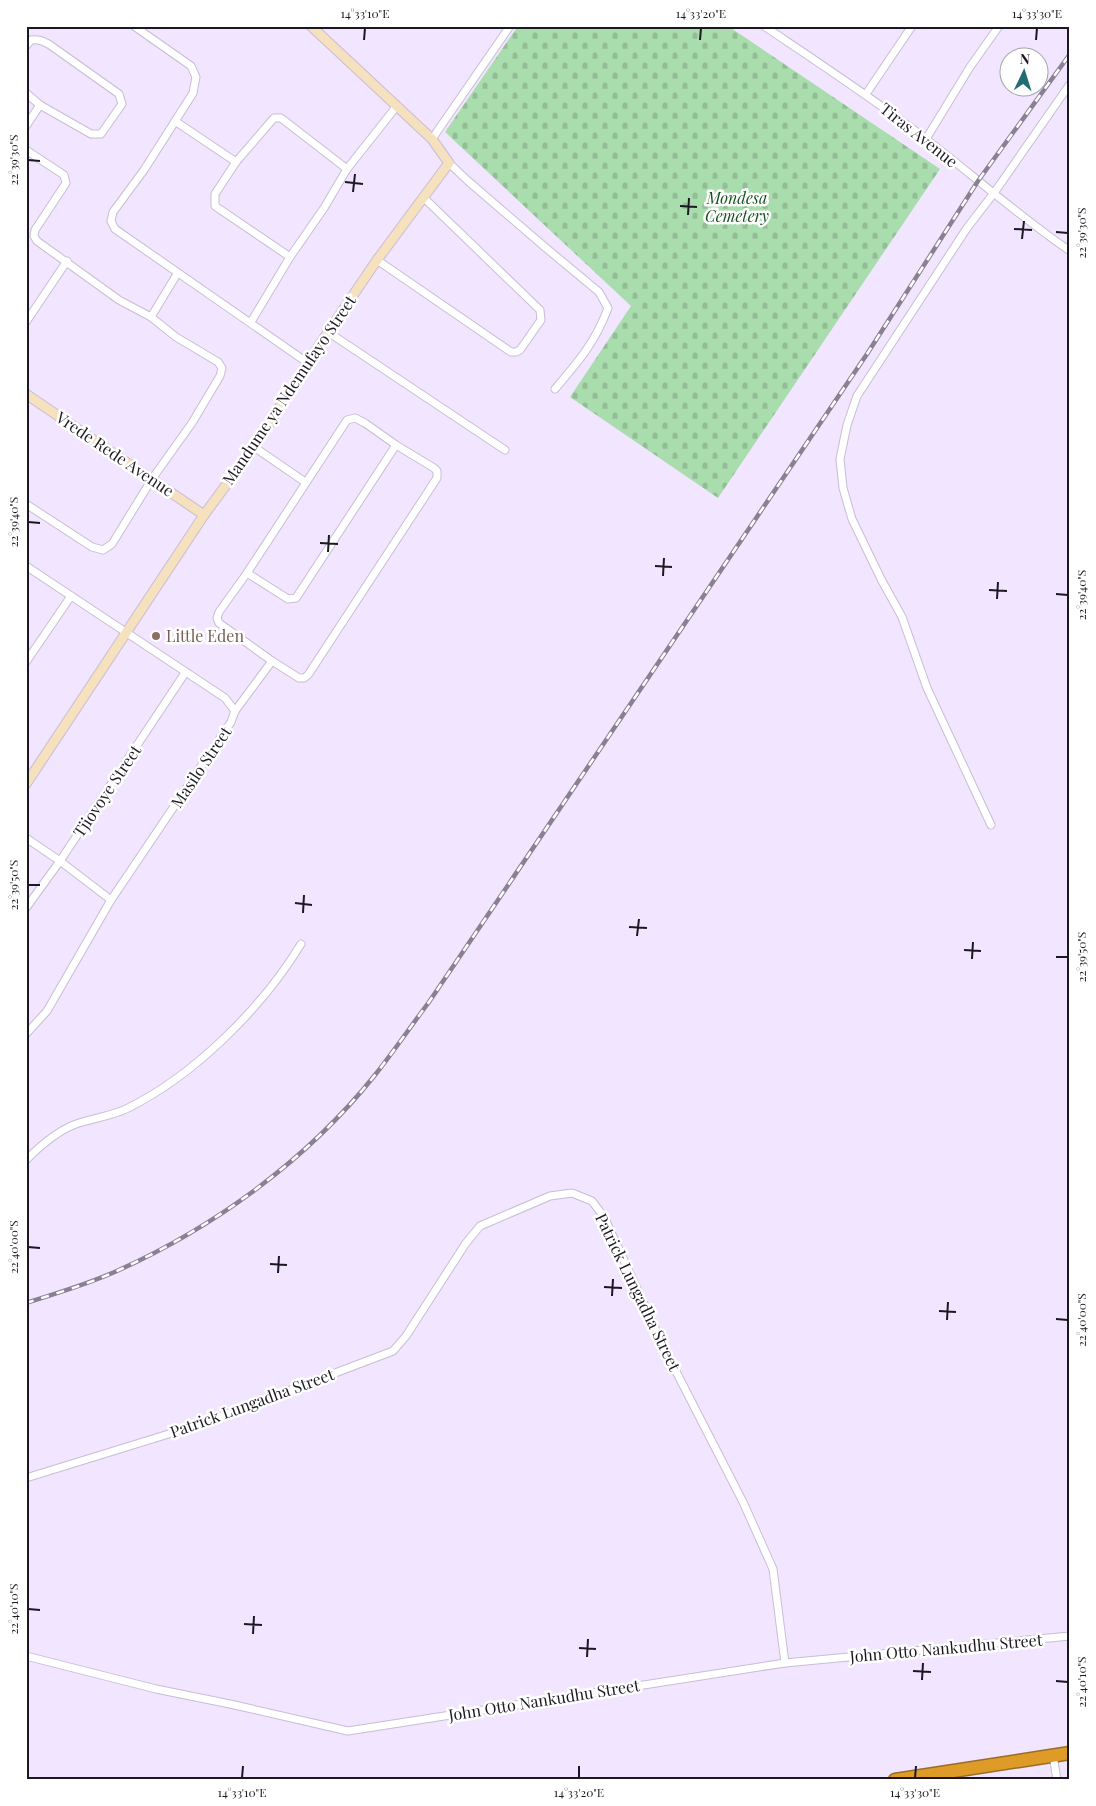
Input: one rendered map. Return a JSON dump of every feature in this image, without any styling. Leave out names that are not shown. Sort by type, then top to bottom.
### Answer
[{"type":"highway","points":[[895,1780],[1070,1753]]},
{"type":"street","points":[[134,26],[191,66],[196,77],[193,93],[144,170],[113,212],[111,221],[115,229],[177,274],[251,322],[308,363]]},
{"type":"street","points":[[311,26],[432,139],[468,181],[599,292],[608,308],[601,326],[589,348],[555,389]]},
{"type":"street","points":[[432,139],[510,26]]},
{"type":"street","name":"Tiras Avenue","points":[[764,26],[866,94],[1048,236],[1070,251]]},
{"type":"street","points":[[866,94],[912,26]]},
{"type":"street","points":[[926,139],[970,67],[999,26]]},
{"type":"street","points":[[26,46],[31,40],[41,40],[119,94],[122,104],[101,134],[96,135],[40,105],[26,93]]},
{"type":"street","points":[[991,825],[927,688],[902,617],[852,519],[842,488],[840,459],[847,425],[857,396],[967,228],[994,193],[1070,84]]},
{"type":"street","points":[[26,126],[40,105]]},
{"type":"street","points":[[251,322],[347,169],[396,107]]},
{"type":"street","points":[[290,258],[215,206],[215,194],[236,162],[274,118],[280,118],[347,169]]},
{"type":"street","points":[[175,121],[236,162]]},
{"type":"street","points":[[26,150],[66,178],[66,183],[35,230],[34,236],[37,241],[119,300],[150,317],[176,337],[218,362],[222,368],[220,376],[192,423],[152,479],[112,544],[103,550],[92,547],[26,504]]},
{"type":"street","name":"Mandume ya Ndemufayo Street","points":[[26,784],[204,516],[254,448],[328,332],[377,260],[450,162]]},
{"type":"street","points":[[377,260],[511,352],[520,350],[541,320],[540,310],[423,197]]},
{"type":"street","points":[[26,322],[67,261]]},
{"type":"street","points":[[150,317],[177,274]]},
{"type":"street","points":[[328,332],[404,385],[505,450]]},
{"type":"street","name":"Vrede Rede Avenue","points":[[26,394],[204,516]]},
{"type":"street","points":[[354,418],[365,423],[396,445],[434,468],[437,471],[437,478],[308,675],[304,678],[299,678],[218,623],[219,612],[347,420],[354,418]]},
{"type":"street","points":[[246,573],[288,599],[296,598],[396,445]]},
{"type":"street","points":[[254,448],[305,482]]},
{"type":"street","name":"Masilo Street","points":[[26,566],[225,698],[235,711],[231,722],[111,900],[47,1011],[26,1034]]},
{"type":"street","points":[[26,662],[71,596]]},
{"type":"street","points":[[235,711],[272,661]]},
{"type":"street","name":"Tjiovoye Street","points":[[26,908],[60,861],[185,673]]},
{"type":"street","points":[[26,838],[111,900]]},
{"type":"street","points":[[26,1160],[39,1147],[77,1123],[124,1110],[150,1096],[198,1061],[232,1032],[271,986],[301,944]]},
{"type":"street","name":"Patrick Lungadha Street","points":[[26,1478],[201,1424],[393,1351],[406,1336],[466,1243],[480,1226],[550,1196],[572,1193],[592,1202],[604,1217],[666,1352],[743,1502],[773,1568],[785,1663]]},
{"type":"street","name":"John Otto Nankudhu Street","points":[[26,1656],[156,1689],[230,1704],[348,1732],[785,1663],[1070,1636]]},
{"type":"street","points":[[1053,1755],[1057,1780]]},
{"type":"green space","name":"Mondesa Cemetery","points":[[518,26],[728,26],[940,169],[718,498],[570,397],[631,306],[445,132]]},
{"type":"railway","points":[[26,1303],[85,1284],[119,1270],[190,1233],[225,1211],[258,1188],[320,1135],[349,1106],[375,1075],[429,1002],[867,354],[978,181],[1070,54]]},
{"type":"place","name":"Little Eden","points":[[156,636]]}]
